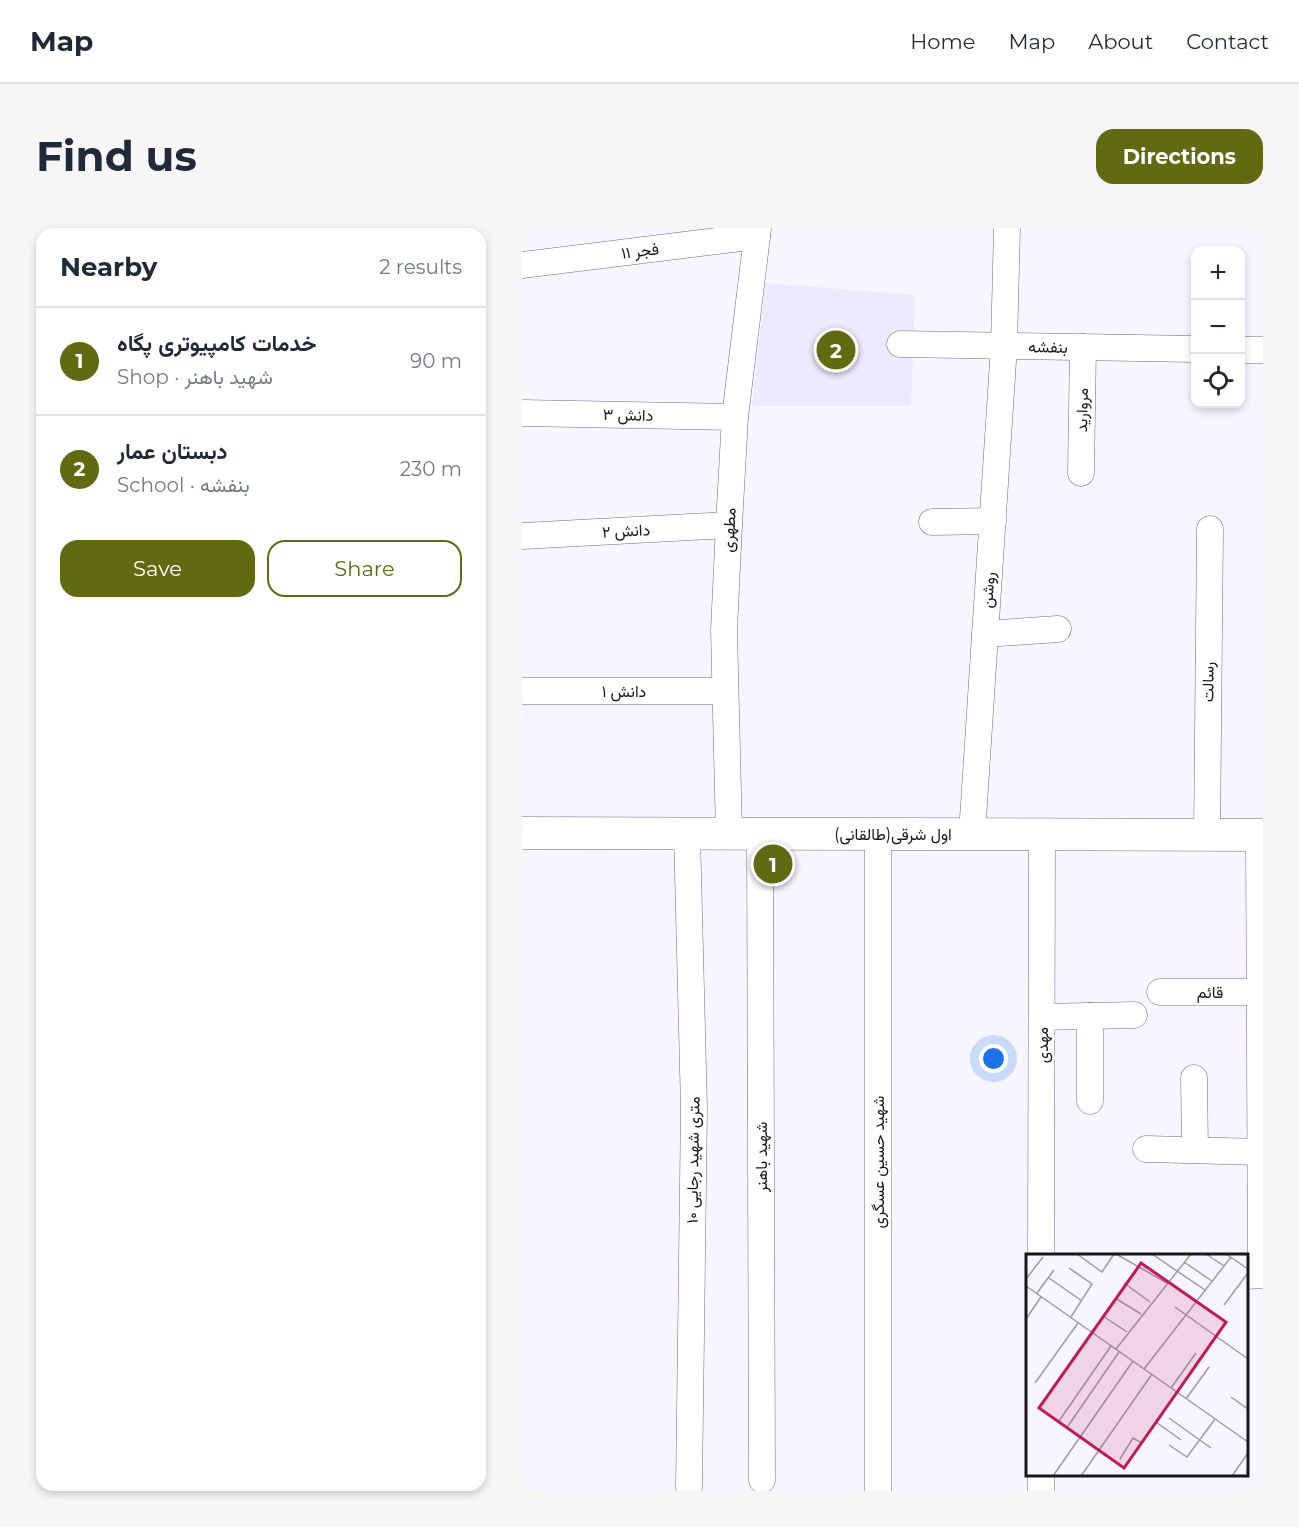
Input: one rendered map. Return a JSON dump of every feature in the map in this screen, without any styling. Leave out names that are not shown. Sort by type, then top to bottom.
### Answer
[{"type":"street","points":[[1004,346],[1007,228]]},
{"type":"street","name":"فجر ۱۱","points":[[522,265],[758,232]]},
{"type":"street","name":"مطهری","points":[[729,834],[724,630],[729,525],[735,417],[758,232]]},
{"type":"street","name":"بنفشه","points":[[900,344],[1191,349]]},
{"type":"street","name":"روشن","points":[[972,834],[1004,346]]},
{"type":"street","name":"مروارید","points":[[1081,473],[1083,347]]},
{"type":"street","points":[[1245,350],[1263,350]]},
{"type":"street","name":"دانش ۳","points":[[522,413],[735,417]]},
{"type":"street","points":[[932,522],[993,521]]},
{"type":"street","name":"دانش ۲","points":[[522,536],[729,525]]},
{"type":"street","name":"رسالت","points":[[1207,835],[1210,529]]},
{"type":"street","points":[[985,634],[1058,629]]},
{"type":"street","name":"دانش ۱","points":[[522,691],[725,692]]},
{"type":"street","name":"اول شرقی(طالقانی)","points":[[522,833],[1261,835]]},
{"type":"street","name":"۱۰ متری شهید رجایی","points":[[687,834],[694,1108],[688,1487]]},
{"type":"street","name":"شهید باهنر","points":[[760,834],[762,1480]]},
{"type":"street","name":"شهید حسین عسگری","points":[[878,834],[878,1491]]},
{"type":"street","name":"مهدی","points":[[1041,1254],[1042,834]]},
{"type":"street","points":[[1248,1276],[1261,1275],[1261,835]]},
{"type":"street","name":"قائم","points":[[1160,992],[1260,992]]},
{"type":"street","points":[[1042,1017],[1134,1015]]},
{"type":"street","points":[[1090,1016],[1090,1101]]},
{"type":"street","points":[[1194,1078],[1195,1150]]},
{"type":"street","points":[[1146,1149],[1261,1152]]},
{"type":"shaded area","points":[[766,283],[915,295],[911,406],[752,406]]},
{"type":"place","name":"دبستان عمار","points":[[836,350]]},
{"type":"place","name":"خدمات کامپیوتری پگاه","points":[[773,864]]}]
